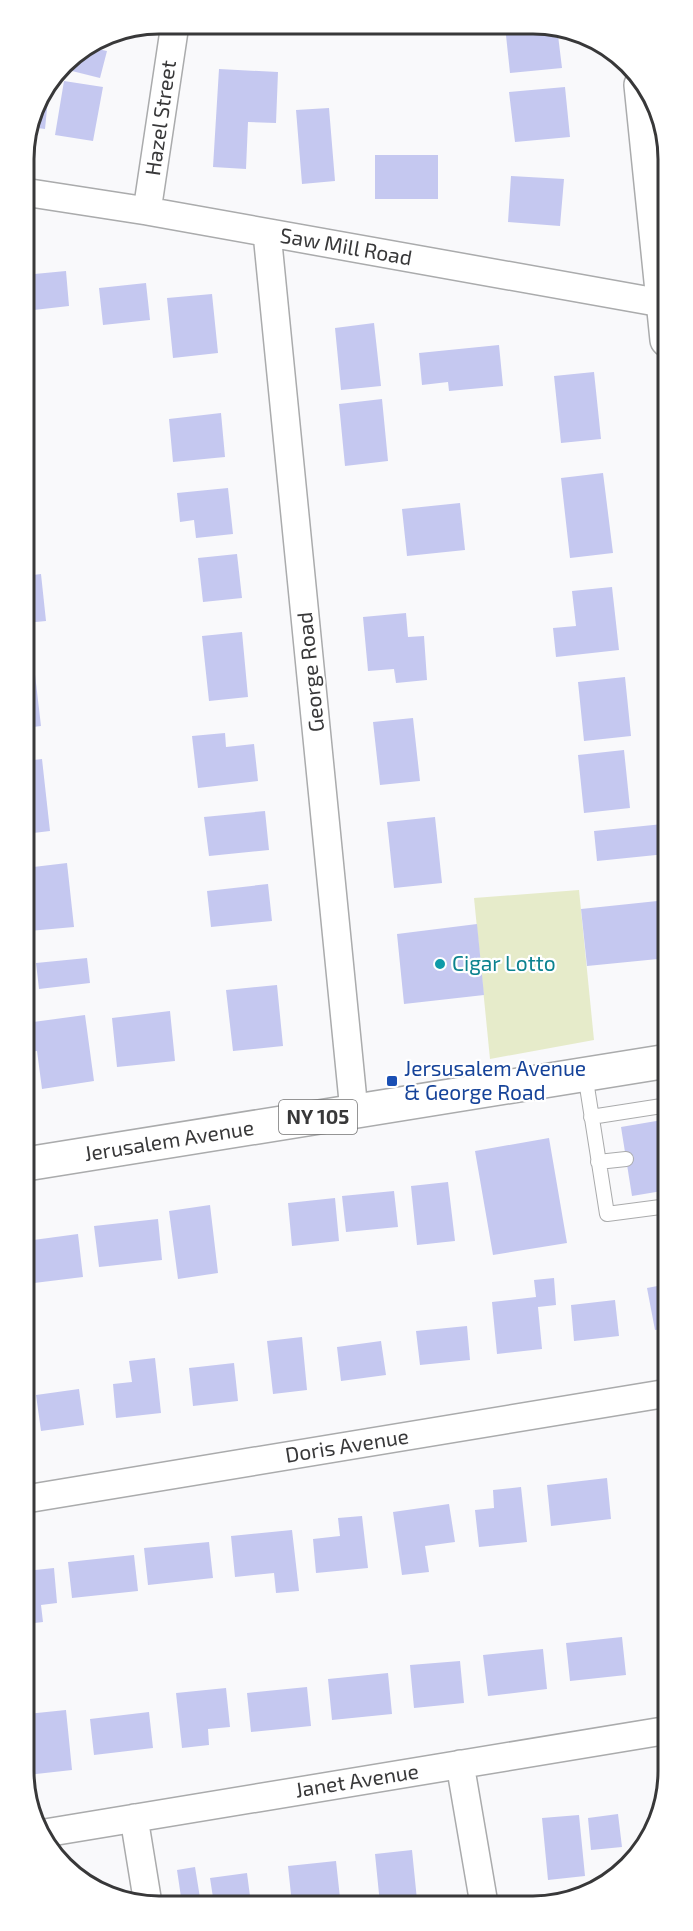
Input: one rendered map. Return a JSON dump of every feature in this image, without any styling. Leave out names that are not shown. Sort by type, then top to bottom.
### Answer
[{"type":"main road","points":[[641,96],[658,243]]},
{"type":"main road","name":"Jerusalem Avenue","points":[[34,1163],[658,1063]]},
{"type":"street","name":"Hazel Street","points":[[147,211],[172,35]]},
{"type":"street","name":"Saw Mill Road","points":[[35,194],[147,211],[658,303]]},
{"type":"street","name":"George Road","points":[[267,233],[354,1111]]},
{"type":"street","name":"Doris Avenue","points":[[34,1498],[658,1395]]},
{"type":"street","name":"Janet Avenue","points":[[50,1832],[658,1732]]},
{"type":"street","points":[[460,1764],[483,1896]]},
{"type":"street","points":[[134,1818],[147,1895]]},
{"type":"lane","points":[[585,1074],[606,1214],[658,1207]]},
{"type":"lane","points":[[591,1116],[658,1106]]},
{"type":"lane","points":[[598,1162],[626,1159]]},
{"type":"green space","points":[[579,890],[594,1040],[490,1059],[474,898]]},
{"type":"building","points":[[506,34],[558,37],[562,68],[510,73]]},
{"type":"building","points":[[97,51],[107,51],[100,78],[72,71]]},
{"type":"building","points":[[219,69],[278,72],[276,123],[248,122],[246,169],[213,167]]},
{"type":"building","points":[[64,81],[103,87],[93,141],[55,135]]},
{"type":"building","points":[[565,87],[570,137],[515,142],[509,92]]},
{"type":"building","points":[[48,103],[45,129],[39,128]]},
{"type":"building","points":[[329,108],[335,181],[302,184],[296,110]]},
{"type":"building","points":[[375,155],[438,155],[438,199],[375,199]]},
{"type":"building","points":[[511,176],[564,179],[560,226],[508,222]]},
{"type":"building","points":[[66,271],[69,306],[35,310],[35,274]]},
{"type":"building","points":[[146,283],[150,320],[103,325],[99,288]]},
{"type":"building","points":[[212,294],[218,353],[173,358],[167,298]]},
{"type":"building","points":[[374,323],[381,386],[341,390],[335,328]]},
{"type":"building","points":[[499,345],[503,386],[449,391],[448,382],[422,385],[419,353]]},
{"type":"building","points":[[594,372],[601,439],[561,443],[554,376]]},
{"type":"building","points":[[382,399],[388,461],[345,466],[339,404]]},
{"type":"building","points":[[221,413],[225,457],[173,462],[169,419]]},
{"type":"building","points":[[603,473],[613,553],[570,558],[561,478]]},
{"type":"building","points":[[228,488],[233,534],[196,538],[194,520],[180,522],[177,493]]},
{"type":"building","points":[[460,503],[465,550],[407,556],[402,509]]},
{"type":"building","points":[[237,554],[242,598],[203,602],[198,558]]},
{"type":"building","points":[[41,574],[46,621],[35,622],[35,575]]},
{"type":"building","points":[[612,587],[619,650],[556,657],[553,628],[576,626],[572,591]]},
{"type":"building","points":[[406,613],[408,637],[424,636],[427,680],[396,683],[394,669],[368,671],[363,617]]},
{"type":"building","points":[[242,632],[248,697],[209,701],[202,636]]},
{"type":"building","points":[[35,672],[41,726],[35,727]]},
{"type":"building","points":[[625,677],[631,736],[584,741],[578,682]]},
{"type":"building","points":[[413,718],[420,781],[380,785],[373,722]]},
{"type":"building","points":[[225,733],[226,747],[254,744],[258,781],[198,788],[192,736]]},
{"type":"building","points":[[624,750],[630,808],[584,813],[578,755]]},
{"type":"building","points":[[42,759],[50,831],[35,833],[35,760]]},
{"type":"building","points":[[265,811],[269,850],[209,856],[204,817]]},
{"type":"building","points":[[435,817],[442,883],[394,888],[387,822]]},
{"type":"building","points":[[658,825],[658,855],[597,861],[594,831]]},
{"type":"building","points":[[67,863],[74,927],[35,931],[35,867]]},
{"type":"building","points":[[268,884],[272,921],[211,927],[207,891]]},
{"type":"building","points":[[658,901],[658,959],[587,966],[581,909]]},
{"type":"building","name":"Cigar Lotto","points":[[477,924],[484,995],[404,1004],[397,934]]},
{"type":"building","points":[[87,958],[90,983],[39,989],[36,963]]},
{"type":"building","points":[[277,985],[283,1046],[233,1051],[226,990]]},
{"type":"building","points":[[170,1011],[175,1061],[117,1067],[112,1018]]},
{"type":"building","points":[[85,1015],[94,1081],[42,1089],[37,1051],[34,1051],[34,1022]]},
{"type":"building","points":[[658,1121],[658,1192],[632,1196],[621,1127]]},
{"type":"building","points":[[549,1138],[567,1243],[493,1255],[475,1151]]},
{"type":"building","points":[[448,1182],[455,1241],[417,1245],[411,1186]]},
{"type":"building","points":[[394,1191],[398,1227],[346,1232],[342,1196]]},
{"type":"building","points":[[335,1198],[339,1241],[292,1246],[288,1203]]},
{"type":"building","points":[[210,1205],[218,1273],[178,1279],[169,1211]]},
{"type":"building","points":[[158,1219],[162,1260],[99,1267],[94,1226]]},
{"type":"building","points":[[78,1234],[83,1277],[34,1283],[34,1240]]},
{"type":"building","points":[[554,1278],[556,1305],[538,1307],[542,1349],[497,1354],[492,1302],[536,1297],[534,1280]]},
{"type":"building","points":[[658,1286],[658,1330],[655,1330],[647,1288]]},
{"type":"building","points":[[615,1300],[619,1336],[574,1341],[571,1305]]},
{"type":"building","points":[[467,1326],[470,1360],[420,1365],[416,1331]]},
{"type":"building","points":[[302,1337],[307,1390],[273,1394],[267,1341]]},
{"type":"building","points":[[381,1341],[386,1375],[341,1381],[337,1347]]},
{"type":"building","points":[[155,1358],[161,1413],[116,1418],[113,1384],[132,1382],[129,1361]]},
{"type":"building","points":[[234,1363],[238,1401],[193,1406],[189,1368]]},
{"type":"building","points":[[79,1389],[84,1425],[41,1431],[36,1395]]},
{"type":"building","points":[[607,1478],[611,1519],[551,1526],[547,1485]]},
{"type":"building","points":[[521,1487],[527,1542],[479,1547],[475,1510],[494,1508],[493,1490]]},
{"type":"building","points":[[449,1504],[455,1542],[425,1546],[429,1572],[402,1575],[393,1512]]},
{"type":"building","points":[[362,1516],[368,1568],[316,1573],[313,1539],[340,1536],[338,1518]]},
{"type":"building","points":[[292,1530],[299,1591],[276,1593],[274,1573],[235,1577],[231,1536]]},
{"type":"building","points":[[209,1542],[213,1578],[148,1585],[144,1548]]},
{"type":"building","points":[[134,1555],[138,1591],[72,1598],[68,1562]]},
{"type":"building","points":[[54,1568],[57,1603],[41,1605],[43,1622],[34,1623],[34,1570]]},
{"type":"building","points":[[622,1637],[626,1675],[570,1681],[566,1643]]},
{"type":"building","points":[[543,1649],[547,1689],[488,1696],[483,1655]]},
{"type":"building","points":[[460,1661],[464,1703],[414,1708],[410,1665]]},
{"type":"building","points":[[388,1673],[392,1714],[332,1720],[328,1679]]},
{"type":"building","points":[[307,1687],[311,1726],[251,1732],[247,1693]]},
{"type":"building","points":[[226,1688],[230,1727],[208,1729],[209,1745],[182,1748],[176,1693]]},
{"type":"building","points":[[66,1710],[72,1770],[34,1774],[34,1713]]},
{"type":"building","points":[[149,1712],[153,1748],[94,1755],[90,1719]]},
{"type":"building","points":[[618,1814],[622,1847],[591,1850],[588,1818]]},
{"type":"building","points":[[579,1815],[585,1876],[548,1880],[542,1818]]},
{"type":"building","points":[[412,1850],[417,1896],[379,1896],[375,1854]]},
{"type":"building","points":[[336,1861],[340,1896],[291,1896],[288,1866]]},
{"type":"building","points":[[195,1867],[200,1896],[181,1896],[177,1870]]},
{"type":"building","points":[[247,1873],[250,1896],[213,1896],[210,1878]]},
{"type":"place","name":"Cigar Lotto","points":[[440,964]]},
{"type":"place","name":"Jersusalem Avenue & George Road","points":[[392,1081]]}]
